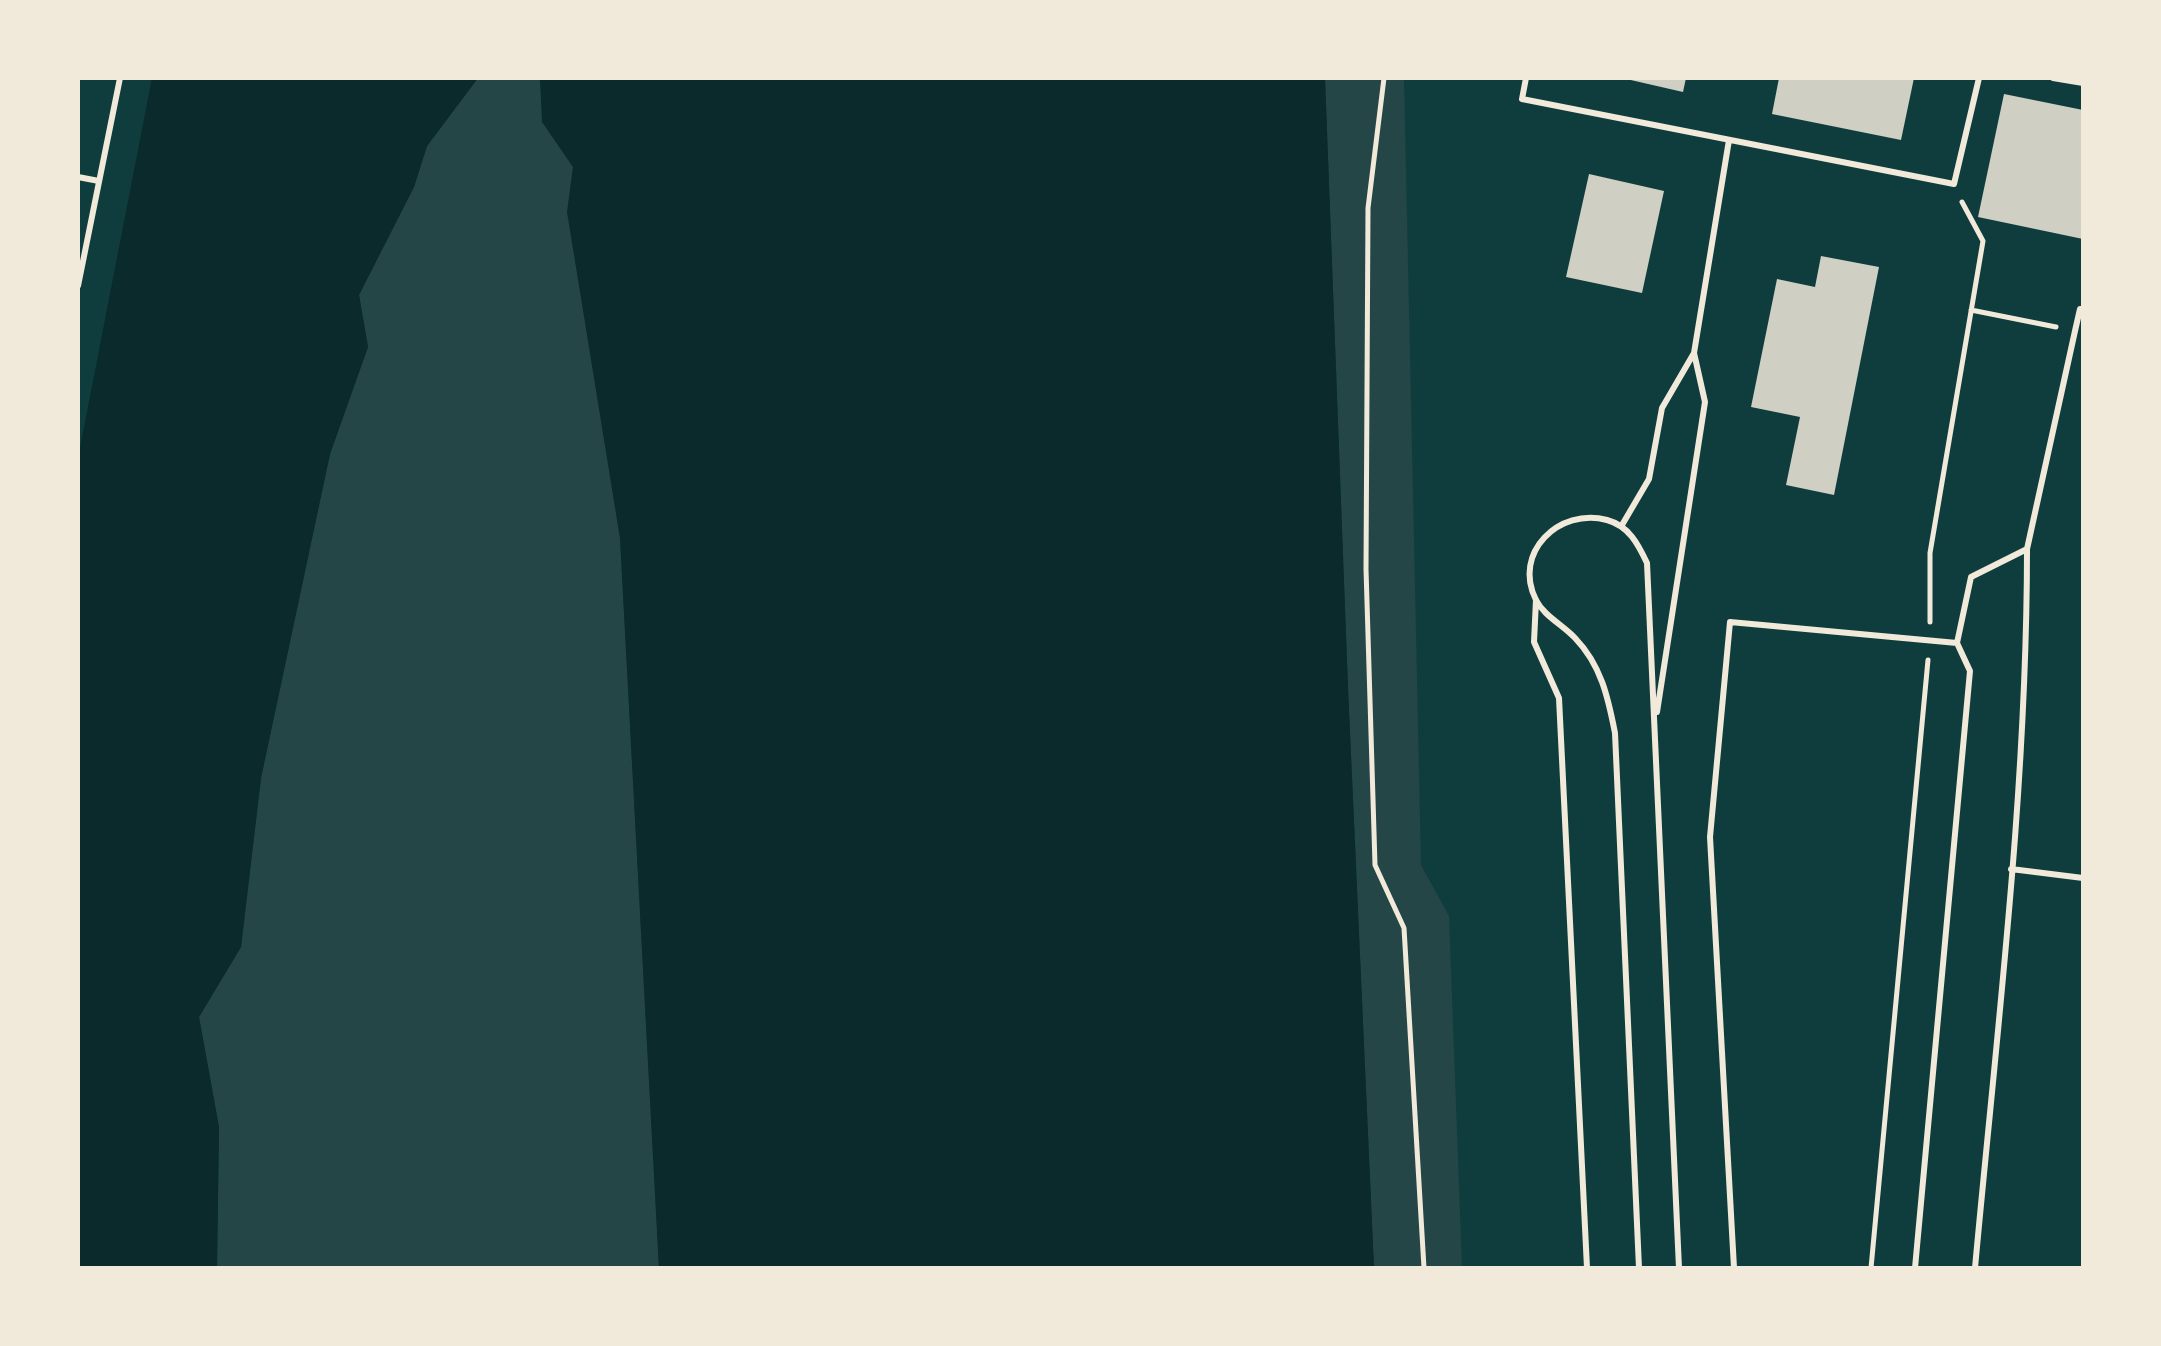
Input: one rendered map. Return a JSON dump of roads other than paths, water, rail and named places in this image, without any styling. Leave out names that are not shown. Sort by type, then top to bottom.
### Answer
[{"type":"lane","points":[[78,286],[120,78]]},
{"type":"lane","points":[[1526,78],[1522,99],[1954,184],[1979,78]]},
{"type":"lane","points":[[2053,78],[2083,83]]},
{"type":"lane","points":[[1622,525],[1649,479],[1662,408],[1694,353],[1729,140]]},
{"type":"lane","points":[[78,177],[99,181]]},
{"type":"lane","points":[[1975,1268],[2011,869],[2027,642],[2027,549],[2080,309],[2083,309]]},
{"type":"lane","points":[[1654,728],[1705,402],[1694,353]]},
{"type":"lane","points":[[1587,1268],[1559,698],[1534,642],[1536,600],[1531,582],[1532,561],[1551,528],[1569,520],[1588,518],[1605,519],[1622,525],[1636,541],[1647,563],[1679,1268]]},
{"type":"lane","points":[[1915,1268],[1970,671],[1957,643],[1971,577],[2027,549]]},
{"type":"lane","points":[[1536,600],[1547,614],[1578,640],[1601,675],[1615,733],[1639,1268]]},
{"type":"lane","points":[[1734,1268],[1710,837],[1730,622],[1957,643]]},
{"type":"lane","points":[[2011,869],[2083,878]]}]
